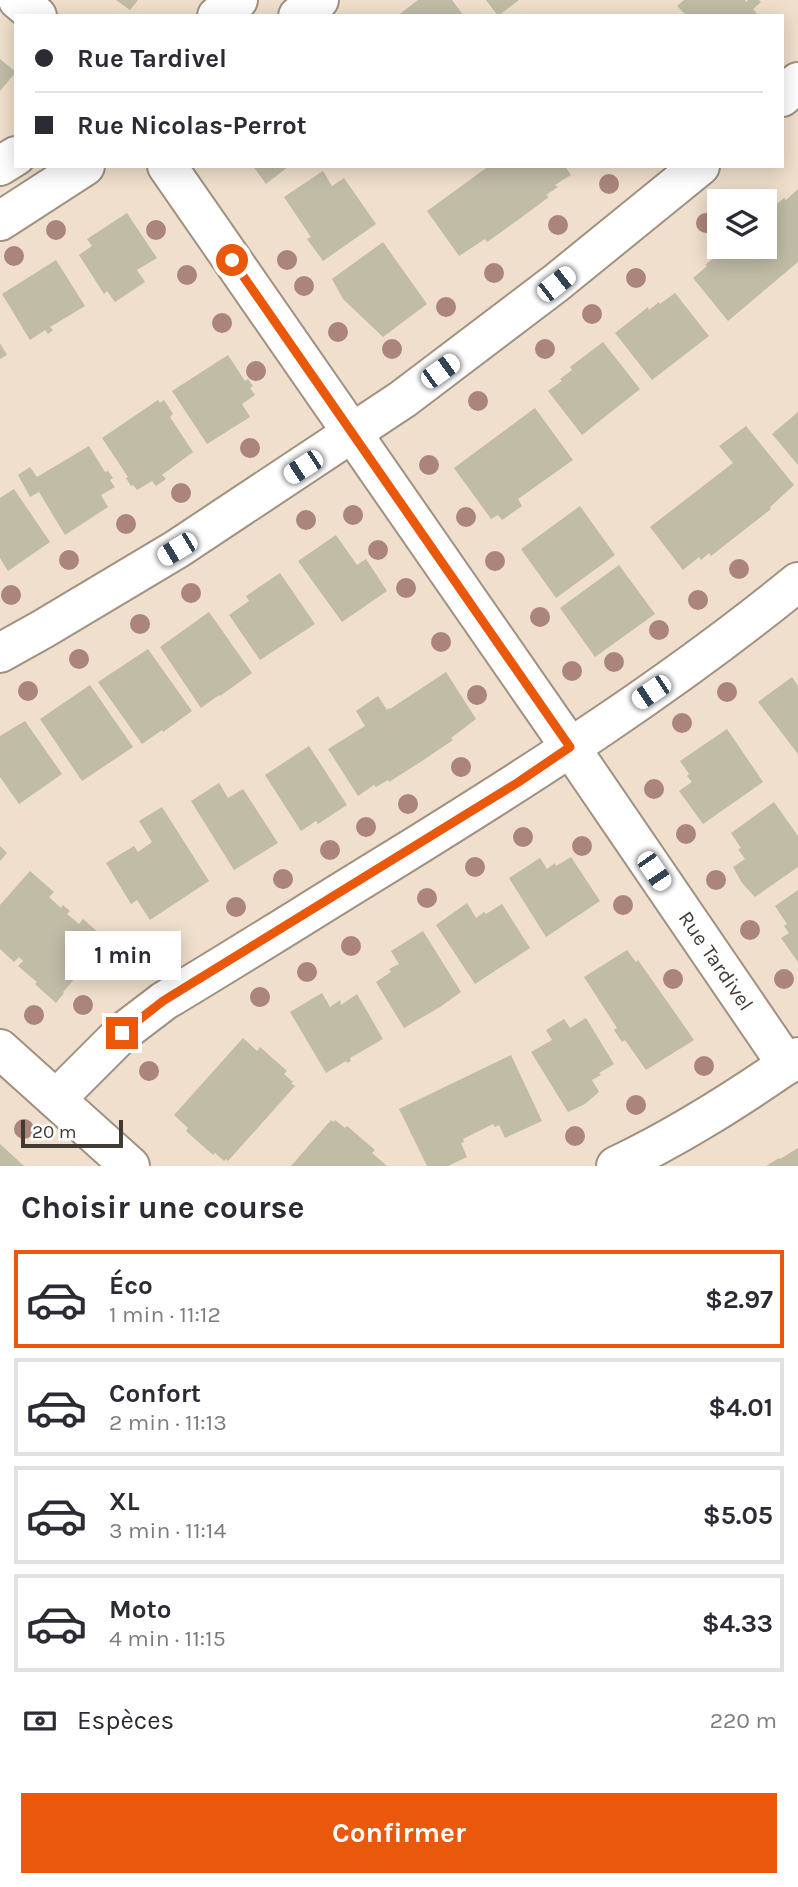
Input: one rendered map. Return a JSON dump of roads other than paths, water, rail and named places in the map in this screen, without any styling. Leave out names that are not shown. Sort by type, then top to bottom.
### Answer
[{"type":"street","points":[[18,0],[35,14]]},
{"type":"street","points":[[220,14],[238,0]]},
{"type":"street","points":[[300,14],[318,0]]},
{"type":"street","points":[[784,95],[798,82]]},
{"type":"street","points":[[0,220],[82,168]]},
{"type":"street","name":"Rue Tardivel","points":[[168,168],[570,747],[792,1061]]},
{"type":"street","points":[[0,653],[177,549],[352,434],[556,284],[698,168]]},
{"type":"street","points":[[55,1099],[122,1033],[163,1001],[505,791],[667,681],[798,582]]},
{"type":"street","points":[[0,1049],[130,1166]]},
{"type":"street","points":[[615,1166],[686,1130],[733,1102],[792,1061]]}]
